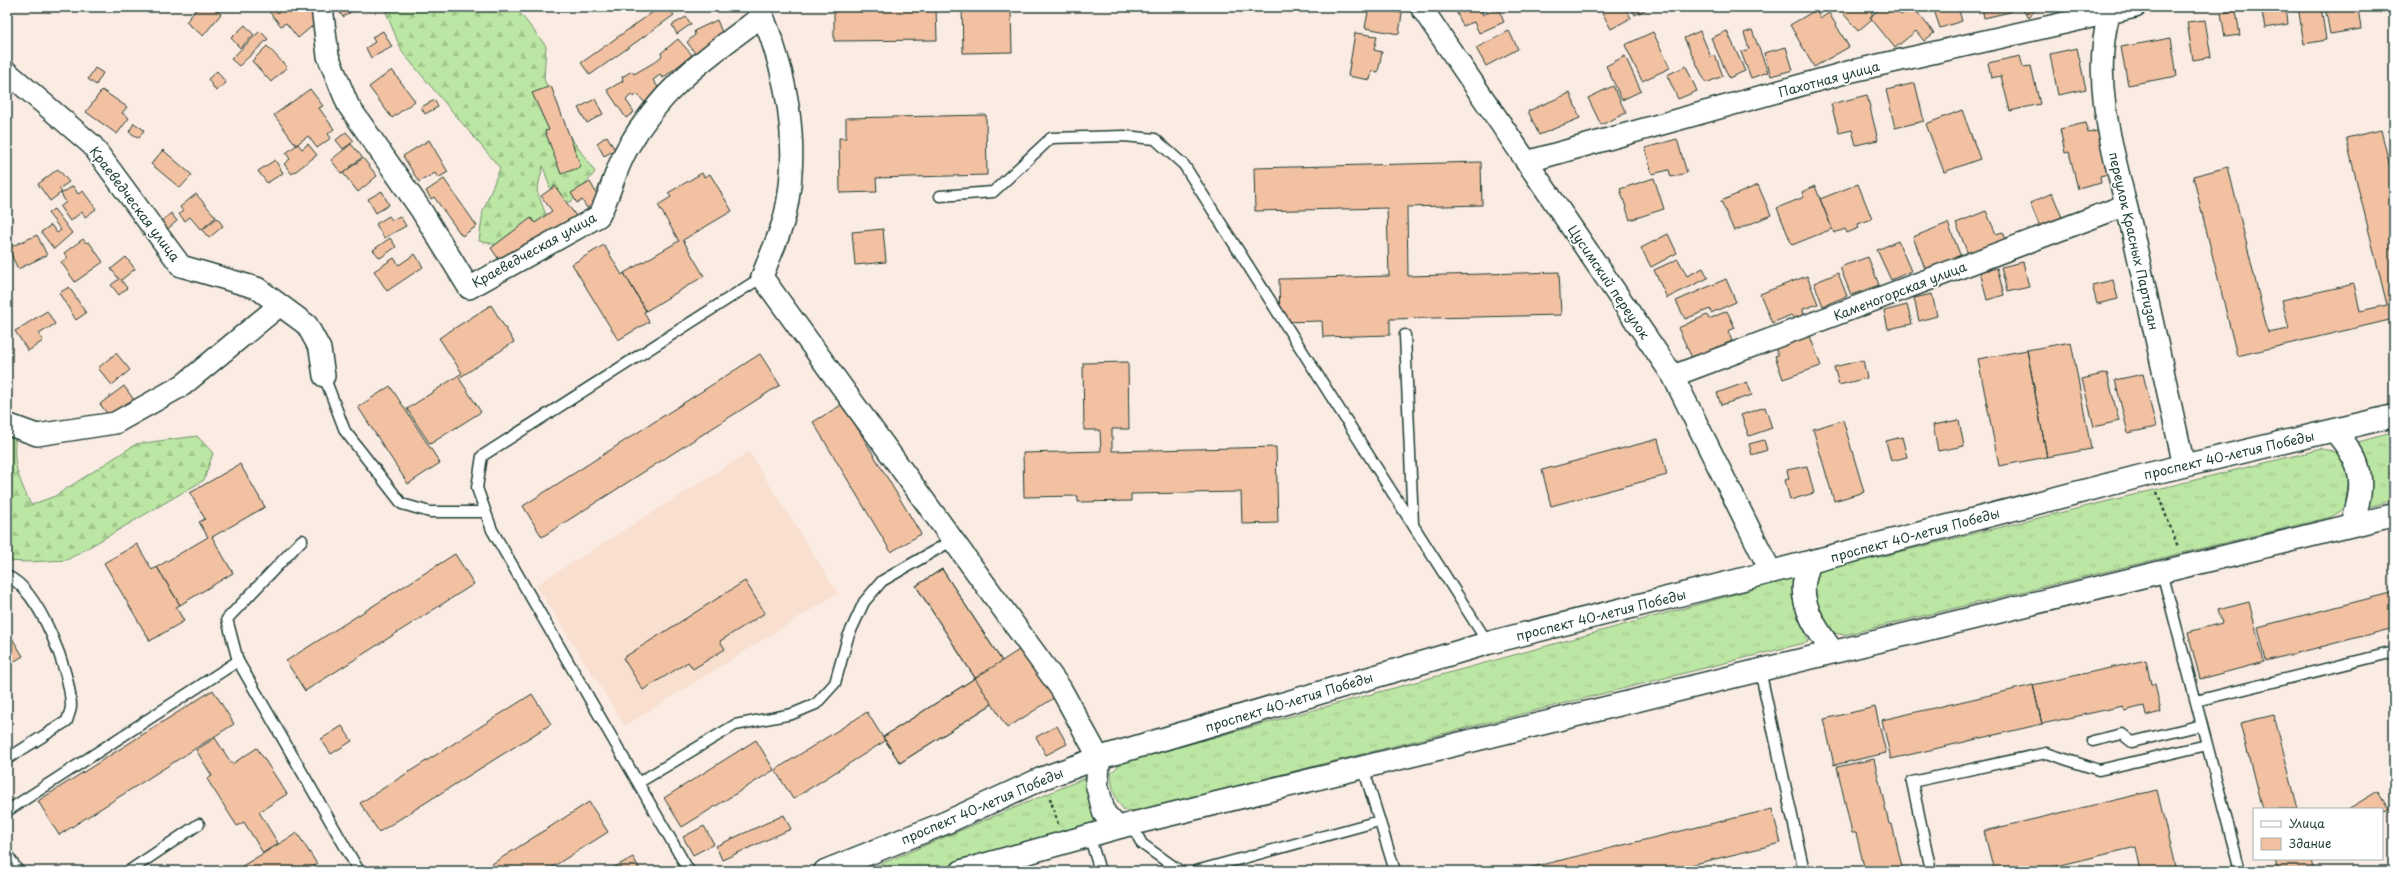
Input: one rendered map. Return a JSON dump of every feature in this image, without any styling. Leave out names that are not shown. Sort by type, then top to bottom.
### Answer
[{"type":"main road","name":"проспект 40-летия Победы","points":[[826,871],[945,823],[1043,778],[1099,758],[1488,643],[1771,572],[2149,474],[2394,416]]},
{"type":"main road","points":[[2334,430],[2346,444],[2356,463],[2361,479],[2360,496],[2352,525]]},
{"type":"main road","points":[[962,871],[1124,826],[2394,515]]},
{"type":"main road","points":[[1810,562],[1804,585],[1808,608],[1818,631],[1833,652]]},
{"type":"main road","points":[[1099,758],[1097,785],[1104,813],[1124,826]]},
{"type":"street","name":"Краеведческая улица","points":[[322,7],[328,56],[348,105],[421,210],[469,288],[598,216],[608,199],[626,150],[651,110],[694,66],[760,11]]},
{"type":"street","name":"Цусимский переулок","points":[[1421,7],[1673,376],[1771,572]]},
{"type":"street","name":"Пахотная улица","points":[[1526,162],[1848,72],[2135,7]]},
{"type":"street","points":[[760,11],[782,73],[792,128],[790,183],[785,216],[762,278],[1062,688],[1099,758]]},
{"type":"street","name":"переулок Красных Партизан","points":[[2109,14],[2102,39],[2101,69],[2110,137],[2184,466]]},
{"type":"street","name":"Краеведческая улица","points":[[7,72],[92,145],[181,266],[257,288],[307,325],[320,349],[324,376]]},
{"type":"street","name":"Каменогорская улица","points":[[1673,376],[2126,205]]},
{"type":"street","points":[[7,424],[37,435],[115,423],[183,385],[280,305]]},
{"type":"lane","points":[[940,196],[993,192],[1051,138],[1124,136],[1155,139],[1184,165],[1488,643]]},
{"type":"lane","points":[[689,871],[492,530],[477,488],[482,456],[762,278]]},
{"type":"lane","points":[[1405,335],[1413,524]]},
{"type":"lane","points":[[324,376],[345,431],[402,504],[430,512],[485,512]]},
{"type":"lane","points":[[302,540],[227,619],[238,661],[359,871]]},
{"type":"lane","points":[[638,783],[735,725],[792,714],[816,704],[835,683],[848,637],[864,602],[882,582],[953,540]]},
{"type":"lane","points":[[2162,572],[2240,871]]},
{"type":"lane","points":[[7,576],[16,579],[34,602],[47,628],[64,670],[71,707],[67,721],[7,759]]},
{"type":"lane","points":[[2196,701],[2394,652]]},
{"type":"lane","points":[[7,811],[238,661]]},
{"type":"lane","points":[[1760,670],[1804,871]]},
{"type":"lane","points":[[2092,741],[2122,734],[2132,742],[2202,725]]},
{"type":"lane","points":[[1931,871],[1912,782],[2046,753],[2099,770],[2207,745]]},
{"type":"lane","points":[[1363,767],[1395,871]]},
{"type":"lane","points":[[1196,871],[1379,821]]},
{"type":"lane","points":[[129,871],[199,824]]},
{"type":"lane","points":[[1124,826],[1142,844],[1180,871]]},
{"type":"lane","points":[[1089,835],[1100,871]]},
{"type":"lane","points":[[7,854],[18,871]]},
{"type":"path","points":[[2149,474],[2186,566]]},
{"type":"path","points":[[1043,778],[1064,842]]},
{"type":"shaded area","points":[[749,452],[838,593],[625,726],[536,585]]},
{"type":"green space","points":[[384,7],[515,7],[546,46],[544,79],[569,135],[595,172],[571,202],[554,200],[543,166],[537,191],[546,215],[532,231],[502,246],[479,241],[483,211],[500,168],[402,52]]},
{"type":"green space","points":[[7,427],[17,428],[15,440],[16,468],[31,505],[55,496],[136,444],[197,436],[213,453],[204,480],[67,560],[29,562],[7,561]]},
{"type":"green space","points":[[2394,432],[2394,500],[2364,508],[2355,443]]},
{"type":"green space","points":[[2322,449],[2339,454],[2344,458],[2347,462],[2350,475],[2351,483],[2347,504],[2341,511],[2331,517],[1844,635],[1830,632],[1816,603],[1814,589],[1817,572]]},
{"type":"green space","points":[[1794,578],[1795,599],[1808,642],[1136,811],[1124,810],[1114,793],[1111,773],[1121,763]]},
{"type":"green space","points":[[1090,776],[1100,822],[963,860],[937,871],[864,871]]},
{"type":"building","points":[[198,7],[212,7],[221,14],[203,36],[186,22]]},
{"type":"building","points":[[270,7],[313,7],[322,18],[298,38],[286,23],[281,26],[267,9]]},
{"type":"building","points":[[342,7],[357,8],[343,17],[338,10]]},
{"type":"building","points":[[660,7],[668,7],[674,15],[590,75],[581,63]]},
{"type":"building","points":[[834,7],[936,7],[937,40],[834,41]]},
{"type":"building","points":[[962,7],[1011,7],[1012,52],[963,53]]},
{"type":"building","points":[[1369,7],[1402,13],[1399,34],[1365,28]]},
{"type":"building","points":[[1465,7],[1480,7],[1483,15],[1498,8],[1504,22],[1479,33],[1474,22],[1463,26],[1456,11]]},
{"type":"building","points":[[1599,7],[1625,7],[1631,18],[1611,29]]},
{"type":"building","points":[[1631,7],[1650,7],[1635,15]]},
{"type":"building","points":[[1850,7],[1867,7],[1873,15],[1870,17],[1872,19],[1858,31],[1843,13]]},
{"type":"building","points":[[1882,7],[1895,7],[1901,15],[1913,7],[1934,33],[1924,41],[1916,31],[1895,48],[1870,17]]},
{"type":"building","points":[[1933,7],[1958,7],[1962,21],[1940,28]]},
{"type":"building","points":[[1982,7],[2009,7],[2010,12],[1984,18]]},
{"type":"building","points":[[2019,7],[2038,7],[2029,17]]},
{"type":"building","points":[[2261,7],[2286,7],[2288,24],[2265,28]]},
{"type":"building","points":[[2298,7],[2321,7],[2326,40],[2304,44]]},
{"type":"building","points":[[2325,7],[2358,7],[2361,29],[2330,34]]},
{"type":"building","points":[[2378,7],[2394,7],[2394,9],[2379,11]]},
{"type":"building","points":[[1816,10],[1821,18],[1829,13],[1849,47],[1814,67],[1790,25]]},
{"type":"building","points":[[2236,11],[2240,35],[2225,37],[2221,13]]},
{"type":"building","points":[[686,17],[691,24],[677,34],[672,25]]},
{"type":"building","points":[[717,20],[723,35],[697,56],[687,42],[695,35],[694,31]]},
{"type":"building","points":[[2205,20],[2211,57],[2193,60],[2187,22]]},
{"type":"building","points":[[245,25],[254,35],[240,48],[231,38]]},
{"type":"building","points":[[1752,30],[1768,72],[1751,78],[1741,52],[1749,49],[1744,33]]},
{"type":"building","points":[[260,31],[268,39],[239,66],[231,59]]},
{"type":"building","points":[[383,31],[392,47],[371,58],[366,48],[375,42],[372,37]]},
{"type":"building","points":[[1509,31],[1518,49],[1486,66],[1476,48]]},
{"type":"building","points":[[1700,31],[1711,57],[1715,55],[1723,76],[1706,83],[1684,38]]},
{"type":"building","points":[[1727,31],[1745,71],[1729,78],[1711,38]]},
{"type":"building","points":[[1653,32],[1670,68],[1642,81],[1625,45]]},
{"type":"building","points":[[1355,33],[1377,36],[1374,50],[1382,52],[1378,72],[1372,71],[1370,80],[1348,76]]},
{"type":"building","points":[[2171,38],[2177,76],[2128,85],[2121,47]]},
{"type":"building","points":[[678,39],[692,55],[663,78],[660,75],[653,80],[662,93],[647,105],[637,94],[634,97],[631,95],[626,100],[634,112],[626,118],[607,90],[623,81],[622,77],[632,71],[634,74],[653,63],[662,56],[661,53]]},
{"type":"building","points":[[267,46],[287,67],[271,82],[252,61]]},
{"type":"building","points":[[1786,47],[1793,70],[1771,76],[1764,53]]},
{"type":"building","points":[[2077,48],[2086,89],[2058,95],[2050,54]]},
{"type":"building","points":[[1625,56],[1641,91],[1622,100],[1606,66]]},
{"type":"building","points":[[2020,56],[2023,67],[2031,66],[2040,104],[2010,111],[2001,76],[1991,78],[1988,63]]},
{"type":"building","points":[[1686,66],[1697,91],[1678,99],[1667,75]]},
{"type":"building","points":[[95,68],[103,73],[96,85],[88,79]]},
{"type":"building","points":[[392,70],[415,101],[392,118],[369,87]]},
{"type":"building","points":[[217,71],[226,83],[216,91],[208,79]]},
{"type":"building","points":[[1915,83],[1924,121],[1895,128],[1886,90]]},
{"type":"building","points":[[551,86],[581,167],[561,174],[545,131],[549,130],[532,93]]},
{"type":"building","points":[[1613,86],[1626,113],[1601,125],[1588,98]]},
{"type":"building","points":[[310,89],[323,106],[319,108],[334,129],[328,134],[331,138],[317,148],[308,136],[296,145],[274,115]]},
{"type":"building","points":[[102,90],[127,107],[122,113],[129,118],[117,134],[86,112]]},
{"type":"building","points":[[1570,93],[1580,118],[1539,135],[1528,111]]},
{"type":"building","points":[[1867,95],[1878,140],[1856,145],[1852,130],[1839,133],[1831,104]]},
{"type":"building","points":[[595,99],[603,114],[587,123],[578,108]]},
{"type":"building","points":[[435,100],[438,107],[425,114],[421,107]]},
{"type":"building","points":[[1962,110],[1980,159],[1944,172],[1926,124]]},
{"type":"building","points":[[986,115],[987,175],[876,178],[877,192],[840,193],[839,138],[846,138],[846,118]]},
{"type":"building","points":[[134,123],[144,130],[139,138],[129,132]]},
{"type":"building","points":[[2085,123],[2088,133],[2101,130],[2112,173],[2100,176],[2101,183],[2078,189],[2069,152],[2065,153],[2060,129]]},
{"type":"building","points":[[2381,130],[2394,183],[2394,319],[2237,356],[2193,176],[2228,167],[2268,333],[2289,329],[2282,300],[2354,284],[2360,311],[2387,305],[2346,138]]},
{"type":"building","points":[[346,132],[354,141],[343,149],[336,140]]},
{"type":"building","points":[[607,136],[615,150],[604,156],[597,143]]},
{"type":"building","points":[[1677,139],[1687,173],[1671,177],[1669,170],[1652,174],[1645,148]]},
{"type":"building","points":[[429,140],[448,172],[438,178],[435,173],[419,182],[403,156]]},
{"type":"building","points":[[298,144],[302,149],[308,144],[317,155],[292,174],[284,164],[290,159],[286,153]]},
{"type":"building","points":[[351,144],[362,157],[342,174],[331,160]]},
{"type":"building","points":[[163,150],[192,175],[180,188],[151,164]]},
{"type":"building","points":[[363,158],[377,176],[358,192],[343,173]]},
{"type":"building","points":[[275,160],[283,173],[267,183],[258,171]]},
{"type":"building","points":[[1481,162],[1482,205],[1407,207],[1408,276],[1559,272],[1561,315],[1390,319],[1390,335],[1323,337],[1322,321],[1280,322],[1279,279],[1389,276],[1387,208],[1255,211],[1254,168]]},
{"type":"building","points":[[58,169],[69,182],[59,189],[62,192],[50,201],[38,184]]},
{"type":"building","points":[[702,173],[704,177],[710,174],[732,211],[683,240],[704,276],[646,311],[624,273],[679,241],[658,205],[671,197],[668,193]]},
{"type":"building","points":[[1654,178],[1664,209],[1630,220],[1620,189]]},
{"type":"building","points":[[444,179],[477,226],[462,236],[434,197],[431,199],[426,191]]},
{"type":"building","points":[[590,182],[601,201],[587,208],[582,200],[577,203],[571,193]]},
{"type":"building","points":[[1858,184],[1872,219],[1858,224],[1859,228],[1847,233],[1845,229],[1834,233],[1820,199]]},
{"type":"building","points":[[1758,185],[1771,215],[1734,231],[1721,201]]},
{"type":"building","points":[[73,186],[78,194],[83,191],[96,209],[85,217],[82,212],[70,221],[60,207],[66,202],[61,194]]},
{"type":"building","points":[[555,186],[576,216],[504,267],[491,248],[531,218],[535,223],[552,211],[541,196]]},
{"type":"building","points":[[1815,186],[1832,229],[1792,245],[1777,208],[1804,197],[1802,192]]},
{"type":"building","points":[[382,191],[389,205],[376,213],[368,199]]},
{"type":"building","points":[[2052,193],[2063,220],[2041,229],[2030,203]]},
{"type":"building","points":[[196,194],[216,217],[201,230],[190,217],[185,221],[179,214],[183,211],[180,207]]},
{"type":"building","points":[[54,209],[72,233],[54,249],[41,232],[51,225],[57,233],[61,230],[48,213]]},
{"type":"building","points":[[1986,211],[1996,234],[2003,232],[2007,242],[1969,257],[1956,223]]},
{"type":"building","points":[[171,213],[177,221],[164,232],[158,224]]},
{"type":"building","points":[[389,216],[392,220],[400,216],[406,226],[384,238],[376,224]]},
{"type":"building","points":[[217,218],[223,226],[209,238],[202,230]]},
{"type":"building","points":[[1948,223],[1961,257],[1926,271],[1913,237]]},
{"type":"building","points":[[883,229],[886,262],[855,265],[852,232]]},
{"type":"building","points":[[1668,234],[1677,253],[1651,267],[1641,248]]},
{"type":"building","points":[[37,235],[47,255],[18,269],[8,248]]},
{"type":"building","points":[[390,238],[396,247],[380,258],[373,250]]},
{"type":"building","points":[[83,239],[86,243],[89,242],[103,262],[75,282],[61,262],[68,258],[64,253]]},
{"type":"building","points":[[1898,241],[1911,271],[1891,280],[1877,250]]},
{"type":"building","points":[[604,245],[622,275],[624,273],[646,311],[644,312],[649,322],[618,340],[572,264]]},
{"type":"building","points":[[415,254],[423,267],[387,291],[374,271],[394,258],[399,265]]},
{"type":"building","points":[[126,257],[135,269],[121,280],[127,288],[119,295],[111,285],[119,279],[111,269]]},
{"type":"building","points":[[1868,257],[1879,285],[1851,295],[1840,267]]},
{"type":"building","points":[[1678,259],[1687,276],[1703,268],[1708,278],[1667,298],[1654,270]]},
{"type":"building","points":[[2023,262],[2029,287],[2007,292],[2001,267]]},
{"type":"building","points":[[1997,268],[2004,295],[1987,300],[1980,272]]},
{"type":"building","points":[[1838,273],[1847,296],[1823,306],[1814,283]]},
{"type":"building","points":[[1807,276],[1818,304],[1803,309],[1804,318],[1795,320],[1791,315],[1772,323],[1760,294]]},
{"type":"building","points":[[1726,279],[1736,302],[1711,313],[1710,309],[1685,319],[1676,301]]},
{"type":"building","points":[[2113,280],[2118,299],[2097,304],[2092,285]]},
{"type":"building","points":[[69,287],[86,313],[76,320],[59,293]]},
{"type":"building","points":[[1932,294],[1937,316],[1919,321],[1914,298]]},
{"type":"building","points":[[491,305],[514,342],[459,378],[481,412],[430,444],[407,409],[462,373],[439,338]]},
{"type":"building","points":[[1907,305],[1912,324],[1888,329],[1884,311]]},
{"type":"building","points":[[47,311],[55,324],[39,334],[43,341],[28,351],[15,331]]},
{"type":"building","points":[[1727,311],[1735,328],[1728,331],[1732,341],[1692,358],[1678,328],[1707,315],[1709,319]]},
{"type":"building","points":[[1810,336],[1821,366],[1783,379],[1775,356],[1778,355],[1775,348]]},
{"type":"building","points":[[2071,342],[2091,449],[2047,457],[2027,350]]},
{"type":"building","points":[[2027,350],[2047,457],[1999,466],[1978,359]]},
{"type":"building","points":[[116,353],[130,370],[112,385],[98,368]]},
{"type":"building","points":[[760,354],[780,385],[542,537],[523,506]]},
{"type":"building","points":[[1863,360],[1867,378],[1839,385],[1834,367]]},
{"type":"building","points":[[1128,362],[1129,429],[1112,429],[1112,451],[1276,447],[1278,523],[1242,524],[1241,492],[1131,494],[1131,501],[1078,502],[1078,496],[1024,497],[1023,453],[1101,451],[1100,430],[1084,430],[1083,363]]},
{"type":"building","points":[[2107,373],[2119,421],[2094,427],[2082,379]]},
{"type":"building","points":[[2143,374],[2156,427],[2128,433],[2115,380]]},
{"type":"building","points":[[1747,382],[1752,395],[1721,405],[1717,393]]},
{"type":"building","points":[[124,386],[137,404],[113,421],[100,404]]},
{"type":"building","points":[[390,386],[440,463],[408,484],[358,407]]},
{"type":"building","points":[[843,404],[921,534],[891,552],[813,422]]},
{"type":"building","points":[[1765,407],[1772,428],[1749,436],[1741,415]]},
{"type":"building","points":[[1843,420],[1864,492],[1834,501],[1813,429]]},
{"type":"building","points":[[1959,420],[1964,446],[1938,451],[1933,425]]},
{"type":"building","points":[[1902,437],[1907,457],[1891,461],[1886,441]]},
{"type":"building","points":[[1658,439],[1667,475],[1551,506],[1542,470]]},
{"type":"building","points":[[1764,440],[1767,450],[1752,455],[1749,444]]},
{"type":"building","points":[[240,464],[265,507],[212,537],[233,573],[180,605],[157,567],[208,537],[199,522],[205,519],[190,493]]},
{"type":"building","points":[[1807,466],[1814,493],[1790,500],[1785,480],[1789,479],[1787,470]]},
{"type":"building","points":[[137,544],[152,570],[157,567],[180,605],[176,607],[184,621],[150,641],[104,563]]},
{"type":"building","points":[[455,554],[474,584],[305,691],[286,661]]},
{"type":"building","points":[[942,569],[1002,661],[1022,648],[1054,698],[1007,728],[992,704],[900,763],[883,737],[975,678],[916,586]]},
{"type":"building","points":[[942,569],[1002,661],[975,678],[916,586]]},
{"type":"building","points":[[745,581],[765,613],[720,641],[725,649],[693,669],[688,662],[643,690],[623,658]]},
{"type":"building","points":[[2394,592],[2394,628],[2266,661],[2258,627]]},
{"type":"building","points":[[2249,602],[2264,662],[2200,679],[2188,632],[2222,623],[2218,610]]},
{"type":"building","points":[[7,630],[23,656],[7,666]]},
{"type":"building","points":[[2146,660],[2151,684],[2155,684],[2161,712],[2146,716],[2144,706],[2124,711],[2123,706],[2042,724],[2033,685]]},
{"type":"building","points":[[975,678],[992,704],[900,763],[883,737]]},
{"type":"building","points":[[2033,685],[2042,724],[1891,759],[1882,720]]},
{"type":"building","points":[[213,690],[234,724],[59,835],[38,801]]},
{"type":"building","points":[[532,694],[551,724],[379,832],[360,803]]},
{"type":"building","points":[[1875,707],[1886,753],[1834,765],[1824,719]]},
{"type":"building","points":[[867,712],[885,741],[793,799],[775,770]]},
{"type":"building","points":[[2274,715],[2298,808],[2262,808],[2240,723]]},
{"type":"building","points":[[342,726],[352,741],[331,754],[321,739]]},
{"type":"building","points":[[1057,726],[1067,744],[1046,755],[1036,737]]},
{"type":"building","points":[[215,738],[232,764],[257,748],[287,794],[259,812],[278,843],[263,853],[244,822],[237,826],[207,779],[212,776],[196,750]]},
{"type":"building","points":[[756,740],[774,770],[682,827],[664,798]]},
{"type":"building","points":[[1874,759],[1889,824],[1892,824],[1903,871],[1865,871],[1856,833],[1852,833],[1837,767]]},
{"type":"building","points":[[2157,790],[2176,871],[2141,871],[2136,847],[2036,871],[1994,871],[1984,831]]},
{"type":"building","points":[[2378,791],[2389,809],[2383,812],[2383,808],[2350,808]]},
{"type":"building","points":[[589,802],[608,832],[546,871],[481,871]]},
{"type":"building","points":[[1772,809],[1781,843],[1666,871],[1516,871]]},
{"type":"building","points":[[784,815],[791,829],[722,860],[716,846]]},
{"type":"building","points":[[704,826],[714,844],[693,855],[683,837]]},
{"type":"building","points":[[297,833],[317,864],[306,871],[234,871]]},
{"type":"building","points":[[633,857],[641,871],[609,871],[609,870]]},
{"type":"building","points":[[2275,860],[2311,860],[2314,871],[2278,871]]}]
